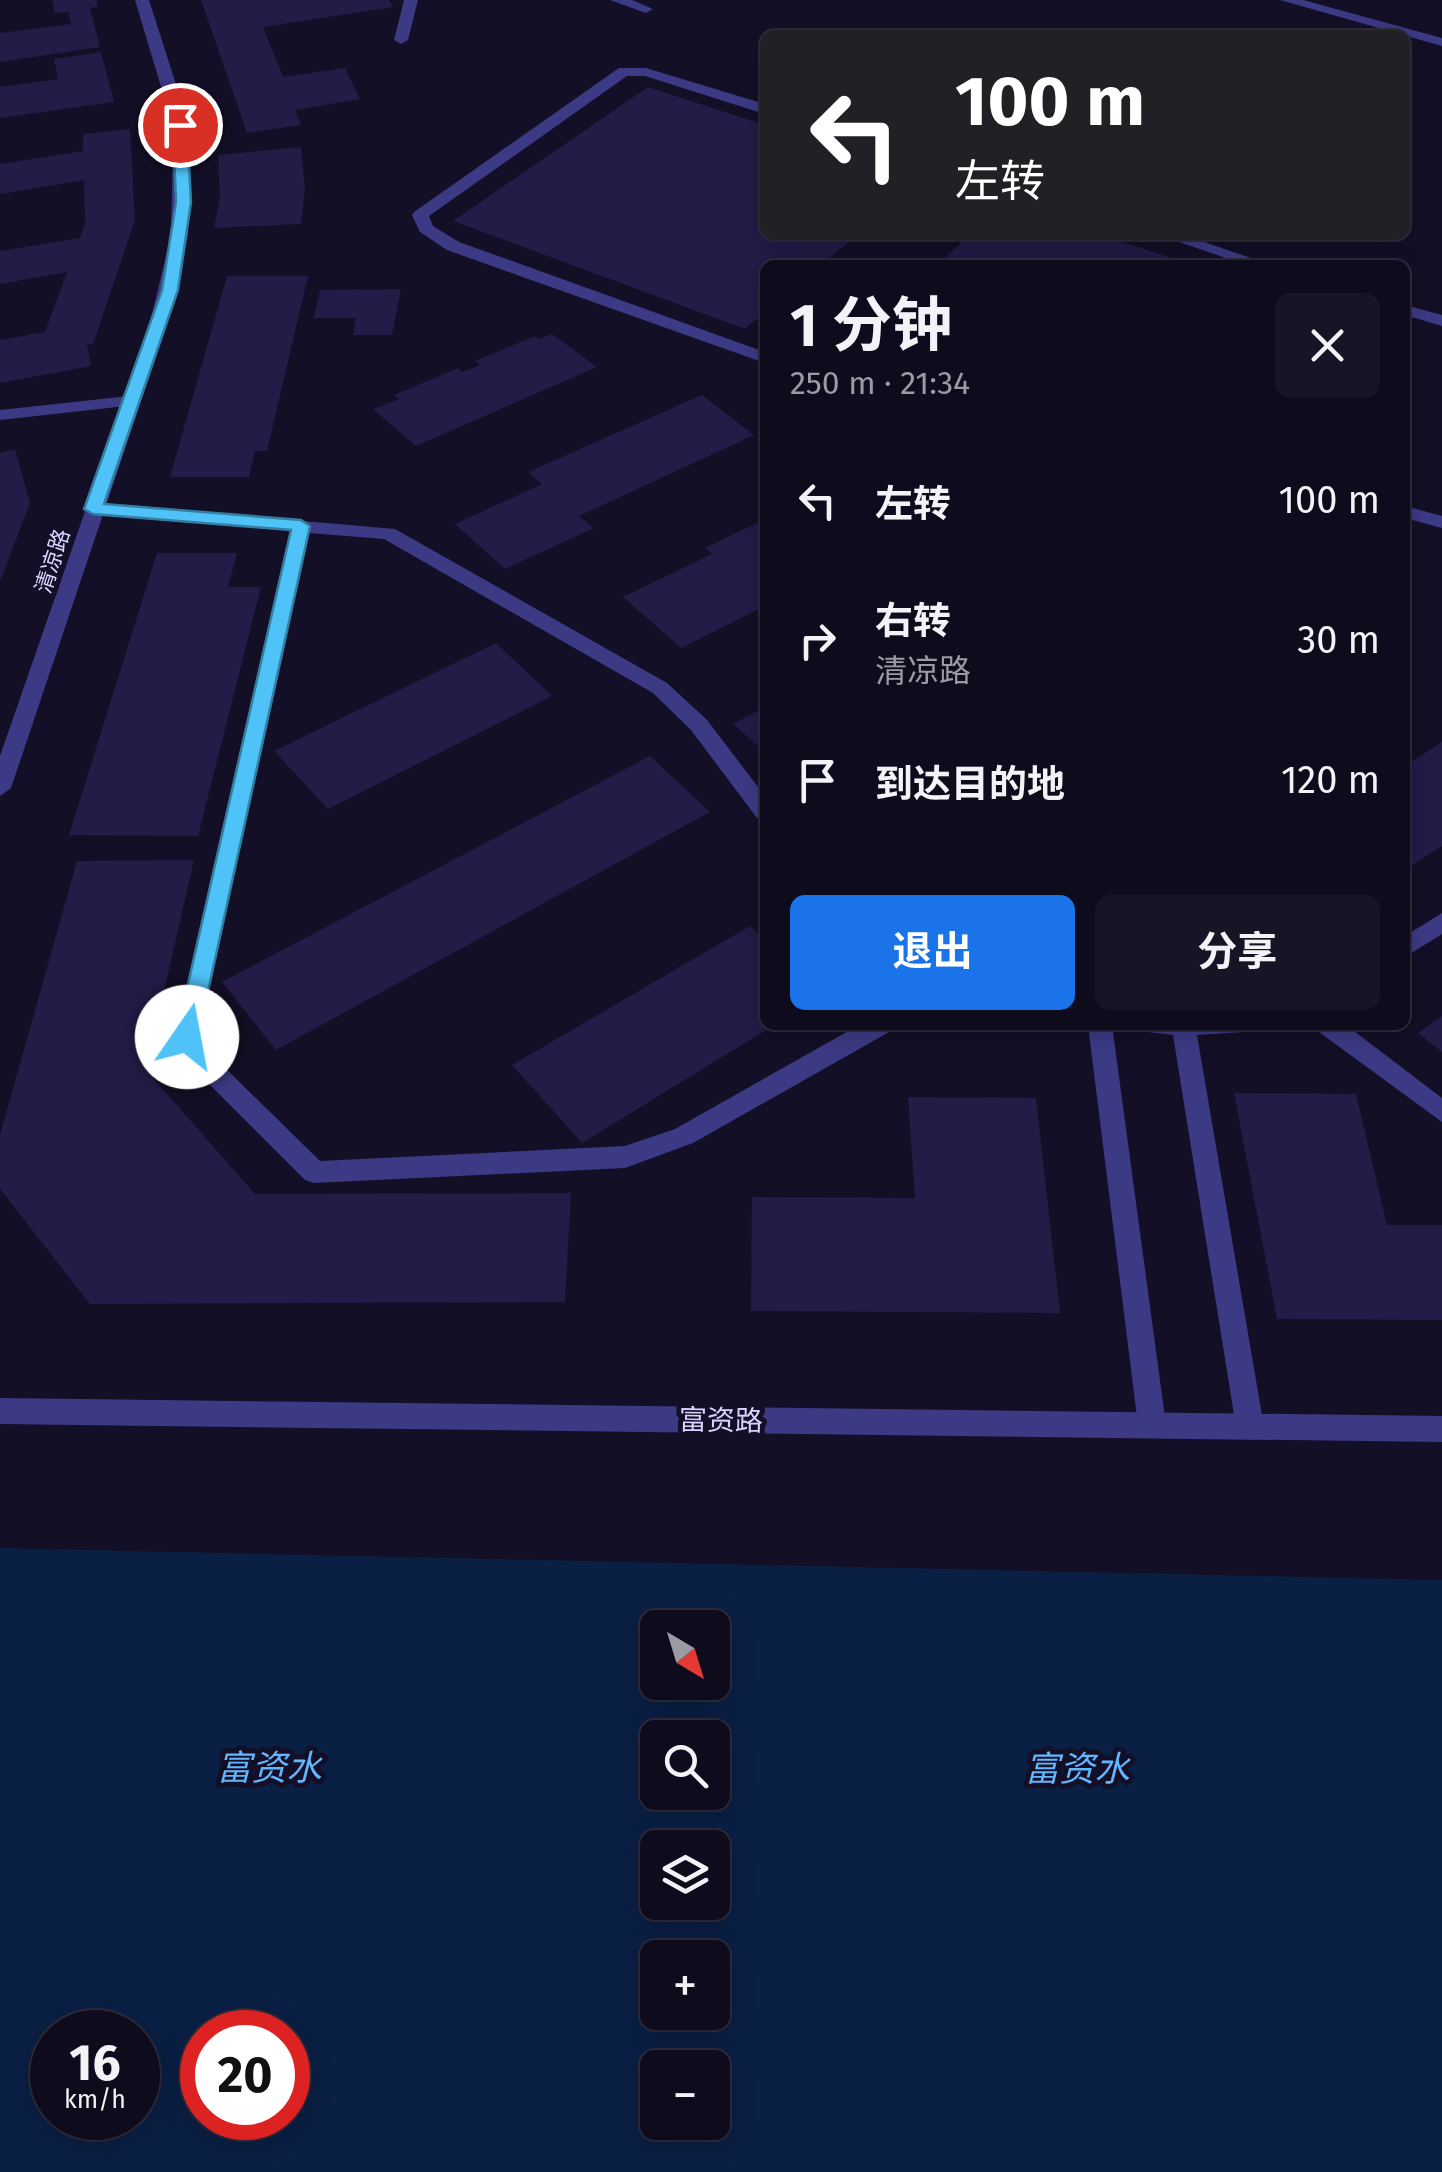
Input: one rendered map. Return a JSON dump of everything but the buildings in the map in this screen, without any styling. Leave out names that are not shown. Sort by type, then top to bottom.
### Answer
[{"type":"street","name":"清凉路","points":[[0,788],[170,290],[183,202],[183,158],[174,93],[142,0]]},
{"type":"street","points":[[401,40],[411,0]]},
{"type":"street","points":[[617,0],[646,9]]},
{"type":"street","points":[[1288,0],[1398,30]]},
{"type":"street","points":[[1410,33],[1442,42]]},
{"type":"street","points":[[760,107],[646,72],[624,71],[420,215],[426,229],[453,246],[760,356]]},
{"type":"street","points":[[1183,240],[1247,260]]},
{"type":"street","points":[[1410,311],[1442,321]]},
{"type":"street","points":[[0,415],[129,401]]},
{"type":"street","points":[[93,509],[388,533],[634,670],[699,725],[760,805]]},
{"type":"street","points":[[1410,513],[1442,522]]},
{"type":"street","points":[[301,526],[187,1037],[201,1060],[314,1172],[625,1157],[684,1136],[871,1030]]},
{"type":"street","points":[[1410,944],[1442,922]]},
{"type":"street","points":[[1101,1030],[1152,1425]]},
{"type":"street","points":[[1171,1030],[1250,1427]]},
{"type":"street","points":[[1335,1030],[1442,1112]]},
{"type":"street","name":"富资路","points":[[0,1410],[1442,1429]]},
{"type":"water","name":"富资水","points":[[0,1548],[1442,1580],[1442,2172],[0,2172]]},
{"type":"route","points":[[180,125],[183,202],[170,290],[93,509],[301,526],[187,1037]]}]
